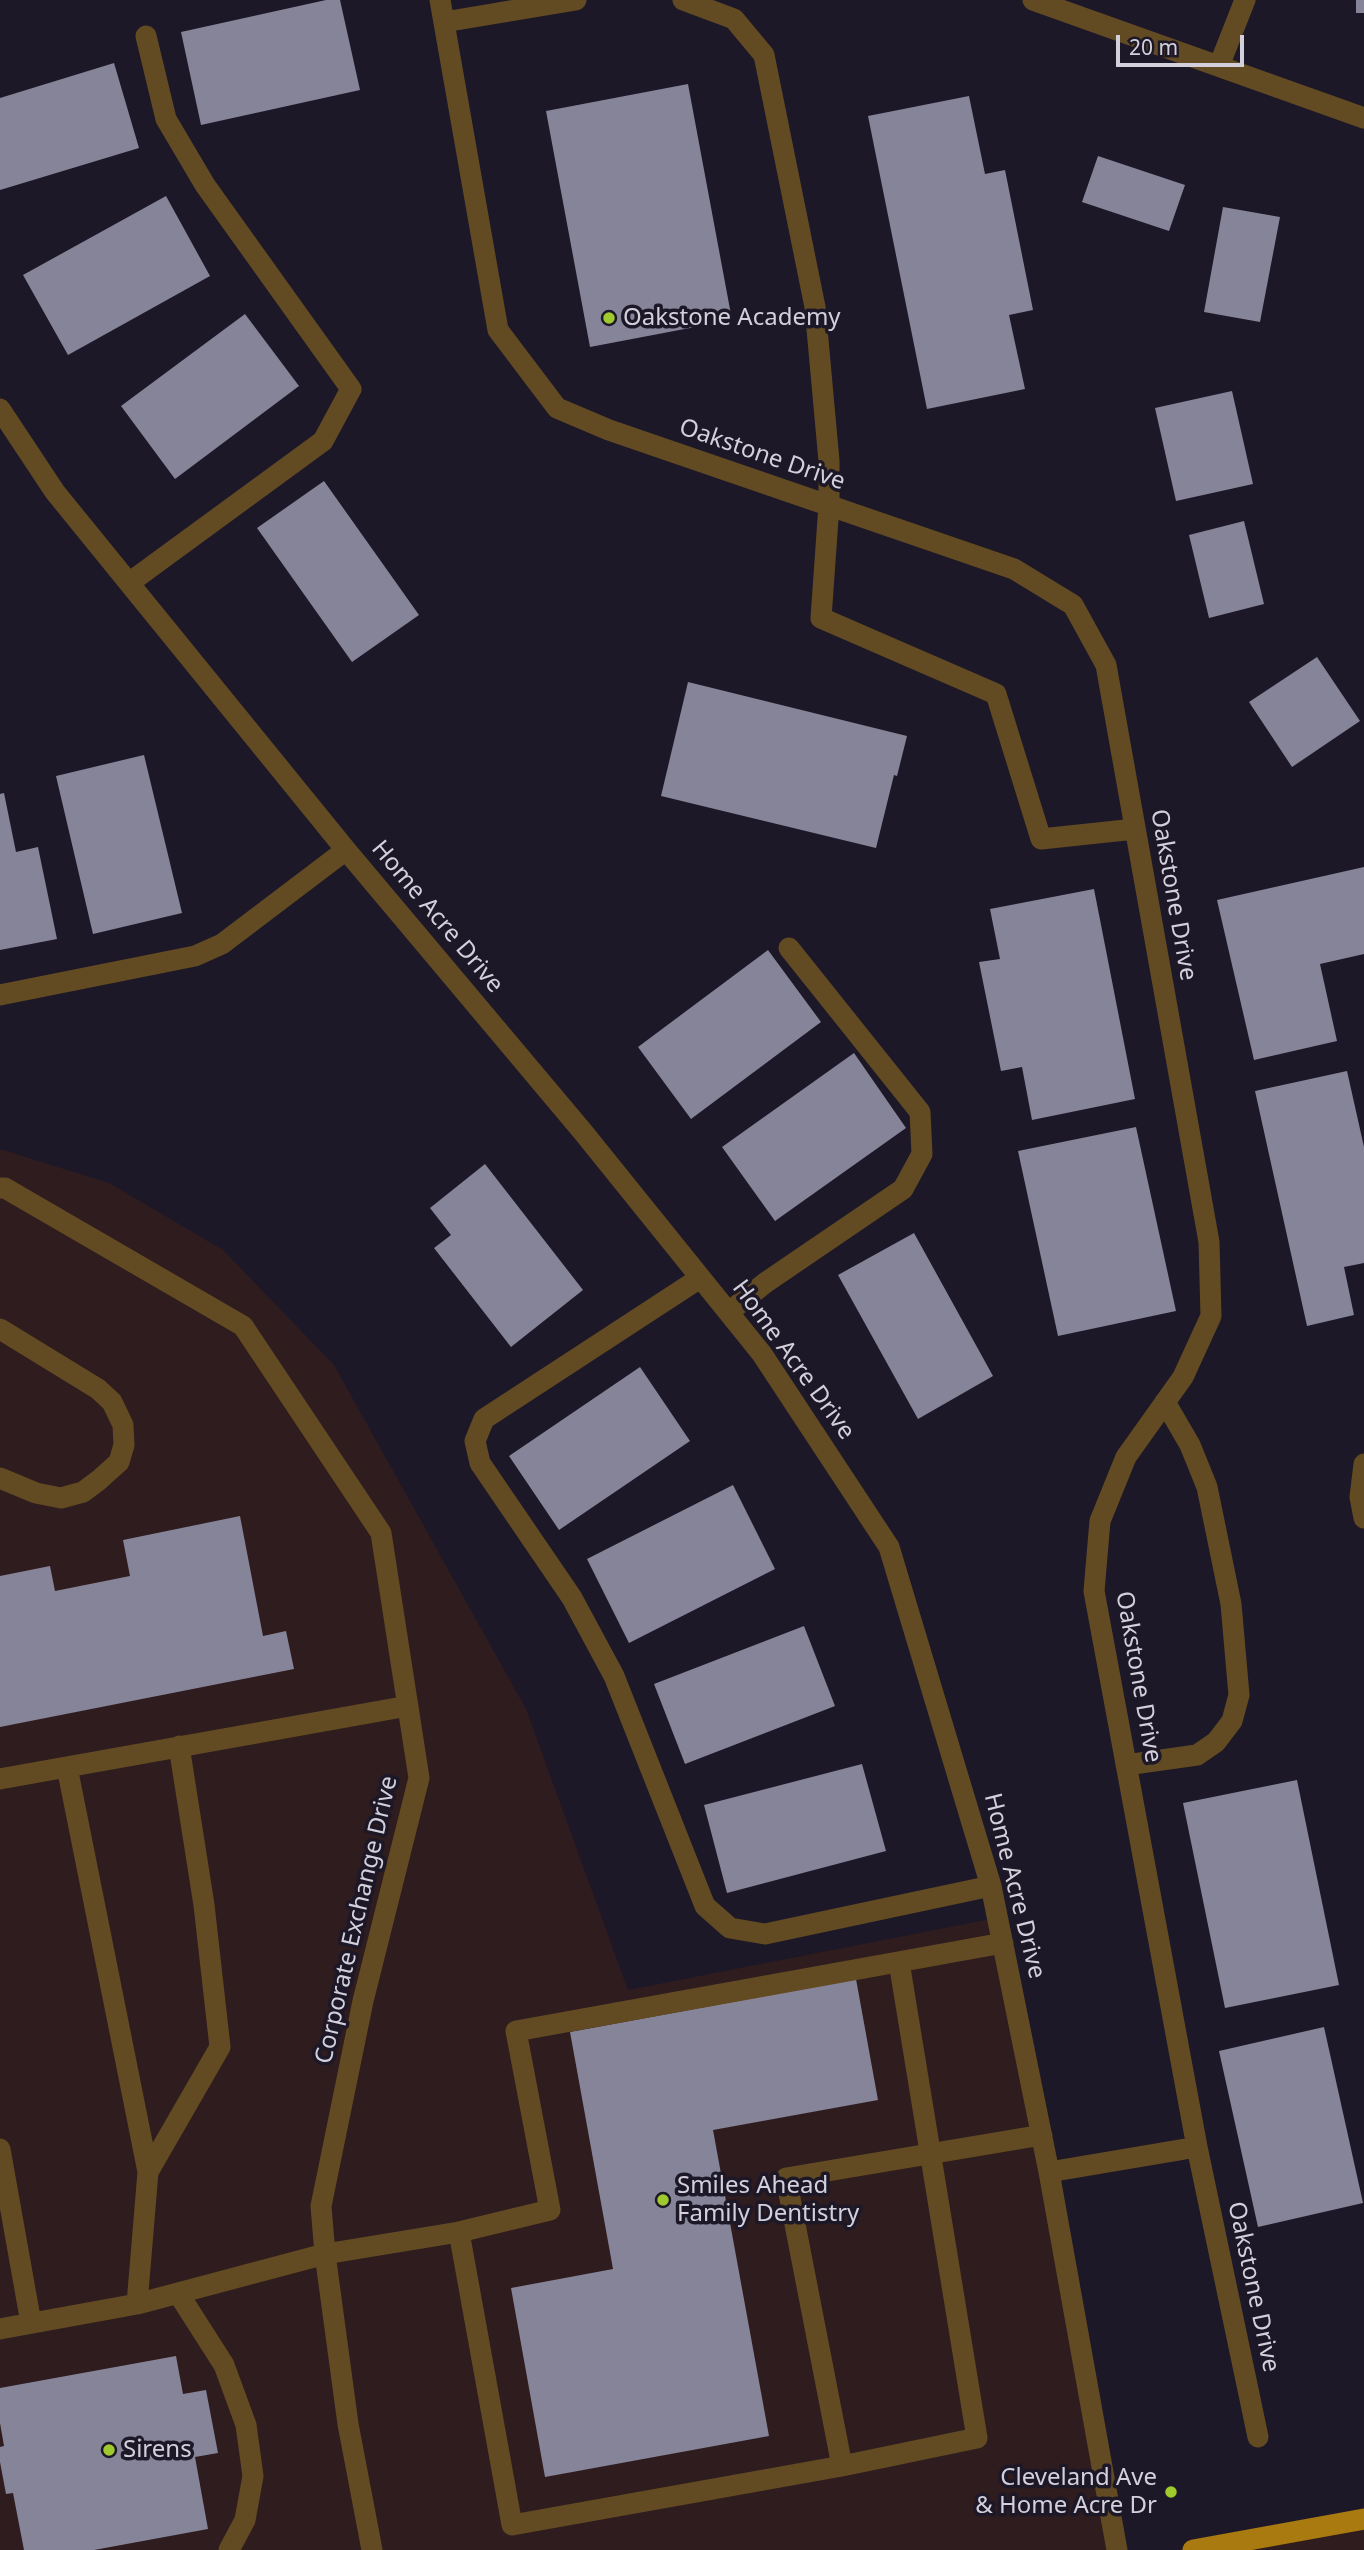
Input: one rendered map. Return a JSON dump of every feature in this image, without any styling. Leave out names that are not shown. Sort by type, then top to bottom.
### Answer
[{"type":"main road","points":[[1193,2550],[1364,2519]]},
{"type":"street","name":"Oakstone Drive","points":[[440,0],[498,330],[557,408],[610,430],[1014,569],[1073,606],[1106,665],[1209,1242],[1211,1316],[1183,1377],[1126,1457],[1100,1521],[1094,1591],[1197,2147],[1258,2437]]},
{"type":"street","points":[[444,22],[576,0]]},
{"type":"street","points":[[682,0],[734,19],[764,55],[814,307],[829,461],[829,505],[821,618],[996,694],[1041,839],[1135,829]]},
{"type":"street","points":[[1033,0],[1364,118]]},
{"type":"street","points":[[1219,66],[1245,0]]},
{"type":"street","points":[[129,583],[323,441],[351,389],[205,185],[166,119],[146,36]]},
{"type":"street","name":"Home Acre Drive","points":[[0,408],[55,492],[346,850],[583,1132],[762,1354],[889,1547],[991,1886],[1042,2135],[1117,2550]]},
{"type":"street","points":[[0,995],[195,956],[222,944],[346,850]]},
{"type":"street","points":[[729,1312],[765,1283],[903,1189],[922,1154],[920,1112],[789,948]]},
{"type":"street","name":"Corporate Exchange Drive","points":[[2,1192],[243,1326],[381,1533],[419,1778],[363,2001],[321,2206],[348,2424],[372,2550]]},
{"type":"street","points":[[700,1278],[484,1419],[475,1441],[480,1463],[572,1598],[614,1676],[705,1906],[730,1928],[765,1934],[991,1886]]},
{"type":"street","points":[[0,1329],[98,1389],[112,1402],[123,1425],[124,1445],[119,1462],[83,1492],[61,1498],[36,1493],[0,1478]]},
{"type":"street","points":[[1126,1765],[1197,1755],[1216,1742],[1232,1721],[1240,1695],[1231,1604],[1207,1487],[1190,1445],[1165,1402]]},
{"type":"street","points":[[1364,1464],[1360,1497],[1364,1518]]},
{"type":"street","points":[[0,1779],[408,1706]]},
{"type":"street","points":[[148,2172],[220,2047],[204,1905],[179,1746]]},
{"type":"street","points":[[67,1767],[148,2172],[137,2304]]},
{"type":"street","points":[[0,2329],[137,2304],[325,2254],[459,2232],[550,2210],[516,2031],[1003,1943]]},
{"type":"street","points":[[459,2232],[512,2525],[842,2466],[977,2438],[899,1962]]},
{"type":"street","points":[[842,2466],[786,2178],[1042,2135]]},
{"type":"street","points":[[1049,2172],[1197,2147]]},
{"type":"street","points":[[0,2148],[31,2323]]},
{"type":"street","points":[[178,2293],[224,2365],[246,2425],[253,2476],[245,2520],[229,2550]]},
{"type":"shaded area","points":[[0,1149],[109,1183],[223,1250],[334,1365],[526,1709],[628,1990],[996,1918],[1107,2550],[0,2550]]},
{"type":"shaded area","points":[[1364,2515],[1364,2550],[1177,2550]]},
{"type":"building","points":[[326,0],[340,0],[360,90],[201,125],[181,32]]},
{"type":"building","points":[[1356,0],[1364,0],[1364,13],[1356,13]]},
{"type":"building","points":[[114,63],[139,148],[0,190],[0,98]]},
{"type":"building","points":[[688,84],[732,320],[590,347],[546,111]]},
{"type":"building","points":[[969,96],[985,174],[1005,170],[1033,310],[1009,315],[1025,389],[927,409],[868,116]]},
{"type":"building","points":[[1098,156],[1185,185],[1169,231],[1082,202]]},
{"type":"building","points":[[166,196],[210,276],[68,355],[23,275]]},
{"type":"building","points":[[1223,207],[1280,217],[1260,322],[1204,312]]},
{"type":"building","points":[[245,314],[299,386],[175,479],[121,406]]},
{"type":"building","points":[[1232,391],[1253,484],[1176,501],[1155,408]]},
{"type":"building","points":[[324,481],[419,615],[352,662],[257,528]]},
{"type":"building","points":[[1244,521],[1264,604],[1209,618],[1189,535]]},
{"type":"building","points":[[1317,657],[1360,721],[1292,767],[1249,702]]},
{"type":"building","points":[[688,682],[907,736],[897,776],[894,775],[876,848],[661,796]]},
{"type":"building","points":[[144,755],[182,913],[93,934],[56,776]]},
{"type":"building","points":[[4,793],[16,852],[38,847],[57,939],[0,950],[0,794]]},
{"type":"building","points":[[1364,867],[1364,954],[1320,964],[1337,1041],[1254,1060],[1217,900]]},
{"type":"building","points":[[1094,889],[1135,1099],[1032,1120],[1022,1067],[1001,1071],[979,962],[1000,959],[990,909]]},
{"type":"building","points":[[768,950],[821,1022],[691,1119],[638,1047]]},
{"type":"building","points":[[854,1053],[906,1128],[775,1221],[722,1147]]},
{"type":"building","points":[[1347,1071],[1364,1147],[1364,1263],[1344,1267],[1354,1315],[1307,1326],[1255,1091]]},
{"type":"building","points":[[1136,1127],[1176,1311],[1058,1336],[1018,1151]]},
{"type":"building","points":[[485,1164],[583,1290],[511,1347],[434,1248],[451,1235],[430,1208]]},
{"type":"building","points":[[914,1233],[993,1376],[918,1419],[838,1275]]},
{"type":"building","points":[[640,1367],[690,1441],[559,1530],[509,1456]]},
{"type":"building","points":[[733,1485],[775,1569],[629,1643],[587,1559]]},
{"type":"building","points":[[240,1516],[263,1636],[286,1631],[294,1669],[0,1727],[0,1576],[50,1566],[55,1591],[130,1576],[123,1540]]},
{"type":"building","points":[[804,1626],[835,1706],[685,1764],[654,1684]]},
{"type":"building","points":[[862,1764],[886,1851],[727,1893],[704,1805]]},
{"type":"building","points":[[1297,1780],[1339,1985],[1225,2008],[1183,1803]]},
{"type":"building","name":"Smiles Ahead Family Dentistry","points":[[856,1979],[878,2100],[713,2130],[769,2436],[545,2477],[511,2288],[613,2269],[570,2032]]},
{"type":"building","points":[[1324,2027],[1363,2203],[1258,2227],[1219,2051]]},
{"type":"building","name":"Sirens","points":[[176,2356],[183,2394],[206,2390],[218,2453],[195,2457],[208,2529],[94,2550],[24,2550],[13,2493],[6,2494],[0,2462],[0,2447],[4,2446],[0,2423],[0,2388]]},
{"type":"place","name":"Oakstone Academy","points":[[609,318]]},
{"type":"place","name":"Smiles Ahead Family Dentistry","points":[[663,2200]]},
{"type":"place","name":"Sirens","points":[[109,2450]]},
{"type":"place","name":"Cleveland Ave & Home Acre Dr","points":[[1171,2492]]}]
